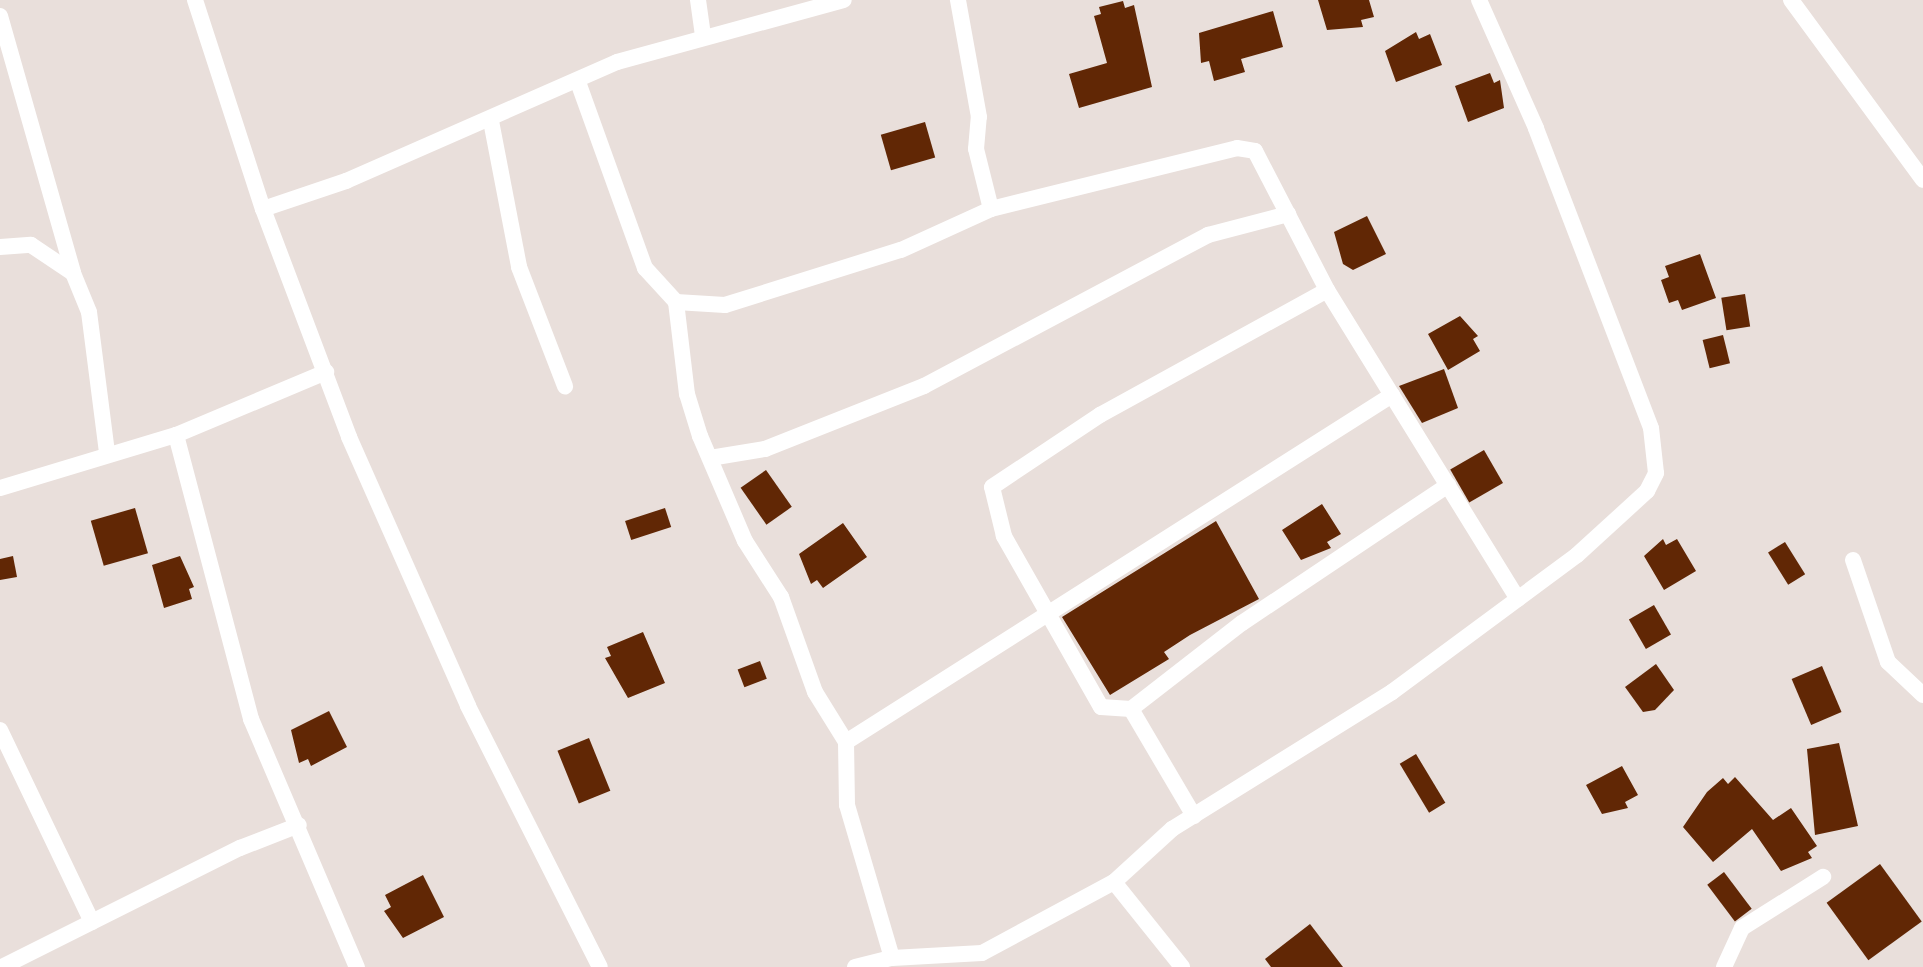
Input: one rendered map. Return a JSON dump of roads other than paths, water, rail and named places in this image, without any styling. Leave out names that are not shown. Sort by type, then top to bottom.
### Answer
[{"type":"street","points":[[195,0],[263,209],[326,372],[468,706],[600,967]]},
{"type":"street","points":[[698,0],[703,37]]},
{"type":"street","points":[[263,209],[491,121],[652,50],[844,0]]},
{"type":"street","points":[[958,0],[979,117],[976,149],[991,209]]},
{"type":"street","points":[[855,967],[892,958],[942,962],[1002,945],[1114,882],[1194,816],[1392,692],[1577,555],[1647,491],[1656,473],[1651,428],[1535,128],[1479,0]]},
{"type":"street","points":[[1791,0],[1923,180]]},
{"type":"street","points":[[1,23],[73,273],[89,312],[107,453]]},
{"type":"street","points":[[578,82],[645,268],[676,302],[687,394],[710,458],[745,541],[781,597],[815,692],[846,742],[846,805],[892,958]]},
{"type":"street","points":[[491,121],[519,267],[565,386]]},
{"type":"street","points":[[676,302],[725,305],[833,274],[991,209],[1243,147],[1255,151],[1327,290],[1518,599]]},
{"type":"street","points":[[710,458],[765,449],[924,386],[1208,235],[1288,215]]},
{"type":"street","points":[[0,247],[32,245],[73,273]]},
{"type":"street","points":[[1327,290],[1100,415],[992,487],[1004,536],[1045,613],[1101,707],[1132,709],[1242,623],[1448,485]]},
{"type":"street","points":[[0,488],[107,453],[176,435],[326,372]]},
{"type":"street","points":[[846,742],[1045,613],[1392,395]]},
{"type":"street","points":[[176,435],[251,719],[299,825],[356,967]]},
{"type":"street","points":[[1853,560],[1888,662],[1923,695]]},
{"type":"street","points":[[1132,709],[1194,816]]},
{"type":"street","points":[[0,730],[92,922]]},
{"type":"street","points":[[2,967],[299,825]]},
{"type":"street","points":[[1724,967],[1742,928],[1823,877]]},
{"type":"street","points":[[1114,882],[1182,967]]}]
